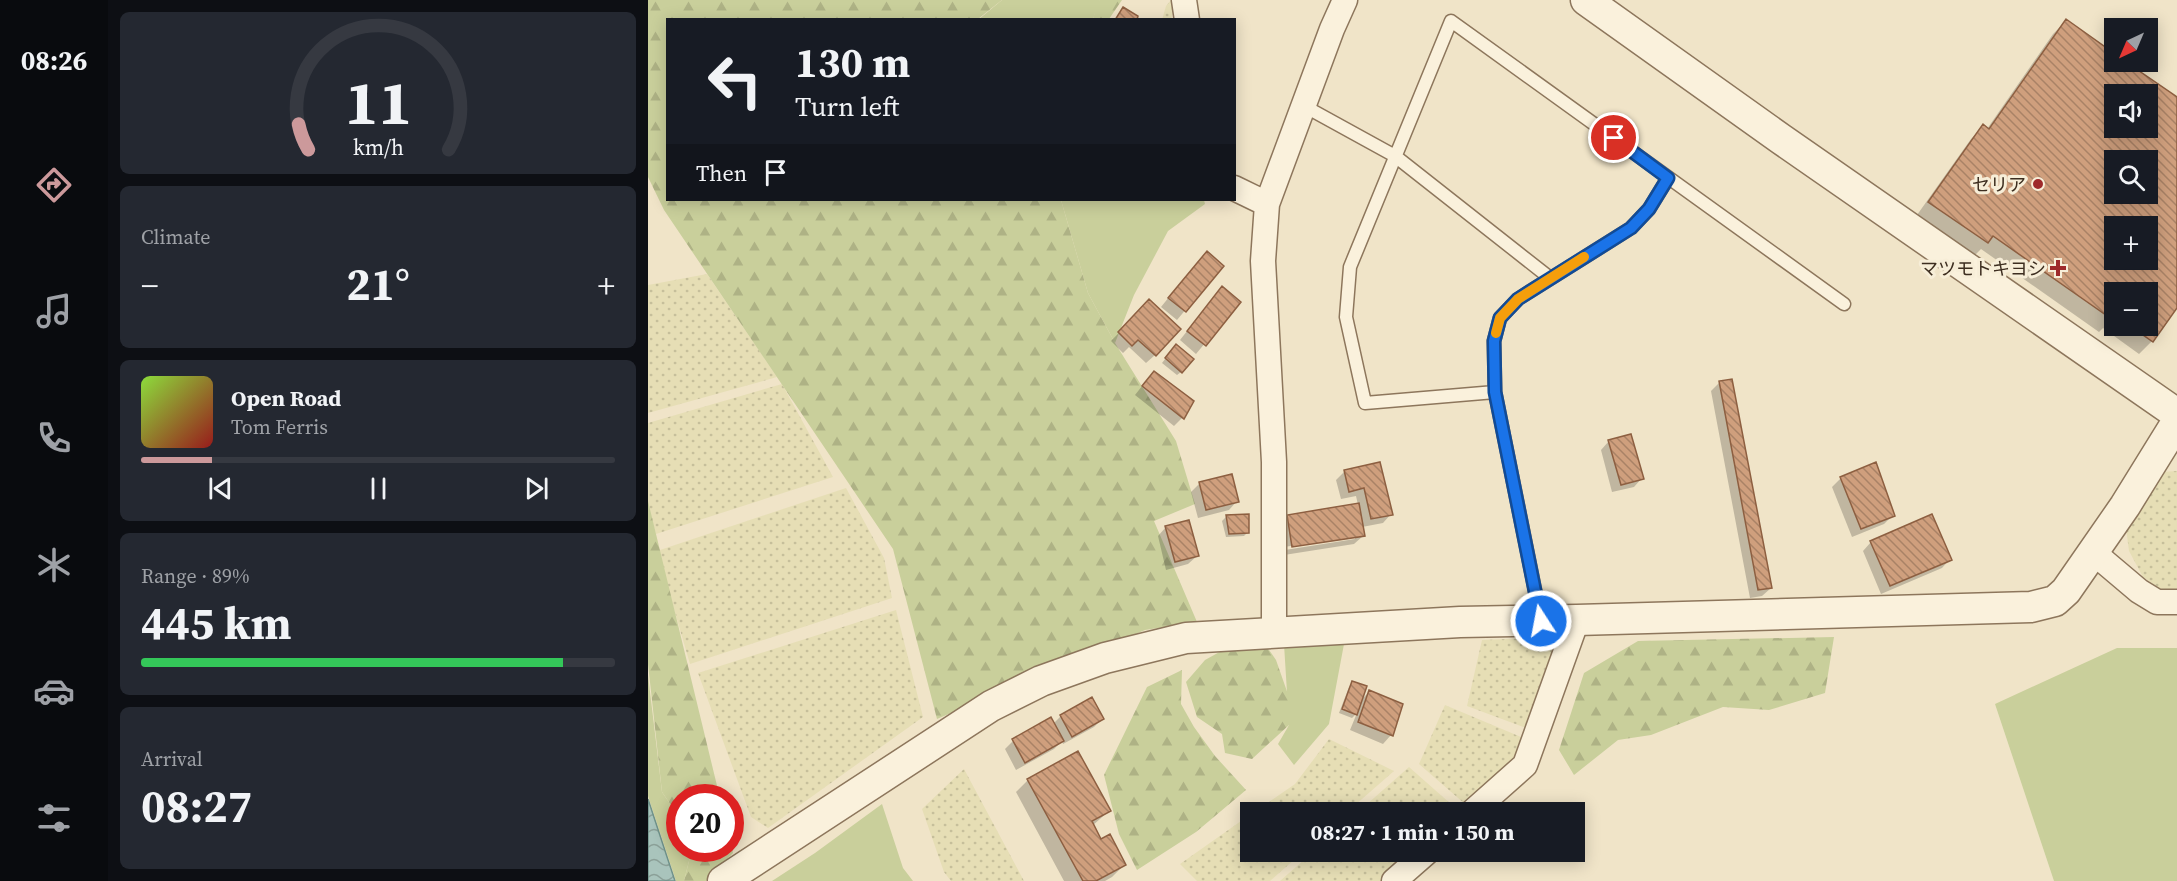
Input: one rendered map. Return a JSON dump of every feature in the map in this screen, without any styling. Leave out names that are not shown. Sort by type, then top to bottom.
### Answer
[{"type":"street","points":[[1184,0],[1187,18]]},
{"type":"street","points":[[1274,634],[1274,462],[1263,261],[1268,204],[1332,29],[1345,0]]},
{"type":"street","points":[[1586,0],[1790,146],[2177,414]]},
{"type":"street","points":[[1236,189],[1268,204]]},
{"type":"street","points":[[723,881],[991,706],[1041,681],[1105,658],[1186,638],[1460,622],[2031,607],[2055,601],[2066,591],[2094,553],[2177,422]]},
{"type":"street","points":[[2094,553],[2139,591],[2157,602],[2177,603]]},
{"type":"street","points":[[1483,802],[1525,765],[1577,620]]},
{"type":"street","points":[[1394,881],[1416,862]]},
{"type":"lane","points":[[1495,392],[1365,403],[1346,317],[1350,267],[1451,21],[1844,304]]},
{"type":"lane","points":[[1304,106],[1395,156],[1550,278]]},
{"type":"lane","points":[[1541,621],[1495,392],[1494,341],[1500,318],[1518,299],[1631,228],[1649,209],[1668,178]]},
{"type":"shaded area","points":[[1171,0],[1176,0],[1171,18],[1163,18],[1166,6]]},
{"type":"shaded area","points":[[707,274],[777,377],[648,413],[648,285]]},
{"type":"shaded area","points":[[782,384],[833,477],[656,534],[648,507],[648,423]]},
{"type":"shaded area","points":[[2177,471],[2177,595],[2171,596],[2143,577],[2129,551],[2126,528],[2162,472]]},
{"type":"shaded area","points":[[846,488],[884,558],[892,598],[690,664],[657,551]]},
{"type":"shaded area","points":[[896,610],[923,717],[768,828],[751,817],[744,798],[744,784],[739,784],[698,673]]},
{"type":"shaded area","points":[[1563,637],[1529,729],[1467,706],[1482,640]]},
{"type":"shaded area","points":[[1445,705],[1521,737],[1516,762],[1481,802],[1463,802],[1419,764]]},
{"type":"shaded area","points":[[1329,739],[1394,771],[1359,802],[1269,802],[1295,784]]},
{"type":"shaded area","points":[[1409,767],[1449,802],[1369,802]]},
{"type":"shaded area","points":[[964,769],[1024,881],[951,881],[944,872],[922,809]]},
{"type":"shaded area","points":[[1240,822],[1240,862],[1292,862],[1270,881],[1197,881],[1180,864]]},
{"type":"shaded area","points":[[1302,862],[1403,862],[1381,881],[1280,881]]},
{"type":"green space","points":[[648,0],[1002,0],[979,18],[666,18],[666,201],[1061,201],[1088,293],[1115,343],[1176,441],[1195,504],[1154,521],[1197,622],[1145,630],[937,719],[893,549],[664,210],[648,177]]},
{"type":"green space","points":[[1002,0],[1100,0],[1093,18],[980,18]]},
{"type":"green space","points":[[1122,0],[1110,18],[1093,18],[1098,1]]},
{"type":"green space","points":[[1061,201],[1204,201],[1205,204],[1168,231],[1134,295],[1115,343],[1088,293]]},
{"type":"green space","points":[[648,501],[717,784],[666,784],[666,798],[662,792],[648,664]]},
{"type":"green space","points":[[1834,637],[1825,693],[1769,710],[1723,707],[1651,735],[1618,740],[1574,775],[1559,750],[1584,673],[1638,641]]},
{"type":"green space","points":[[1234,644],[1265,644],[1276,660],[1290,700],[1289,725],[1252,759],[1225,753],[1222,734],[1197,717],[1186,682],[1205,660]]},
{"type":"green space","points":[[1284,644],[1344,644],[1329,724],[1294,765],[1278,744],[1289,725]]},
{"type":"green space","points":[[2117,648],[2177,648],[2177,881],[2054,881],[1995,704]]},
{"type":"green space","points":[[1182,670],[1181,704],[1215,756],[1246,790],[1196,832],[1137,870],[1119,834],[1104,775],[1147,687]]},
{"type":"green space","points":[[648,675],[662,792],[666,798],[666,851],[648,796]]},
{"type":"green space","points":[[882,804],[903,868],[913,881],[772,881],[815,853]]},
{"type":"green space","points":[[670,862],[689,862],[684,881],[676,881]]},
{"type":"green space","points":[[689,862],[724,862],[706,881],[684,881]]},
{"type":"water","points":[[648,799],[666,854],[666,862],[669,862],[675,881],[648,881]]},
{"type":"building","points":[[1123,7],[1138,16],[1138,18],[1116,18]]},
{"type":"building","points":[[2066,19],[2104,46],[2104,72],[2141,72],[2177,97],[2177,308],[2158,335],[2158,282],[2104,282],[2104,314],[1993,236],[1988,243],[1928,202],[1983,124],[1989,129]]},
{"type":"building","points":[[1207,251],[1224,266],[1186,312],[1168,298]]},
{"type":"building","points":[[1222,286],[1241,302],[1206,346],[1187,331]]},
{"type":"building","points":[[1149,299],[1181,329],[1156,356],[1138,340],[1132,346],[1118,332]]},
{"type":"building","points":[[2144,336],[2157,336],[2153,342]]},
{"type":"building","points":[[1176,344],[1194,359],[1182,373],[1165,358]]},
{"type":"building","points":[[1154,371],[1194,401],[1184,419],[1142,386]]},
{"type":"building","points":[[1732,379],[1772,588],[1758,590],[1719,381]]},
{"type":"building","points":[[1631,434],[1644,479],[1621,485],[1608,440]]},
{"type":"building","points":[[1380,462],[1393,515],[1371,519],[1364,488],[1349,492],[1344,470]]},
{"type":"building","points":[[1876,462],[1895,516],[1861,529],[1840,477]]},
{"type":"building","points":[[1232,474],[1239,502],[1206,510],[1199,482]]},
{"type":"building","points":[[1359,503],[1365,536],[1292,547],[1287,515]]},
{"type":"building","points":[[1249,514],[1249,533],[1229,534],[1226,515]]},
{"type":"building","points":[[1932,514],[1952,560],[1890,586],[1870,541]]},
{"type":"building","points":[[1189,520],[1199,556],[1175,562],[1165,526]]},
{"type":"building","points":[[1352,681],[1367,686],[1357,715],[1342,709]]},
{"type":"building","points":[[1369,690],[1403,704],[1393,736],[1358,722]]},
{"type":"building","points":[[1092,697],[1104,719],[1072,737],[1060,715]]},
{"type":"building","points":[[1051,717],[1064,741],[1025,763],[1012,739]]},
{"type":"building","points":[[1078,751],[1111,811],[1092,821],[1101,839],[1110,834],[1126,865],[1096,881],[1083,881],[1027,779]]},
{"type":"slow traffic","points":[[1496,333],[1500,318],[1518,299],[1584,257]]},
{"type":"place","name":"セリア","points":[[2038,184]]},
{"type":"place","name":"マツモトキヨシ","points":[[2058,268]]},
{"type":"route","points":[[1541,621],[1495,392],[1494,341],[1500,318],[1518,299],[1631,228],[1649,209],[1668,178],[1614,138]]}]
